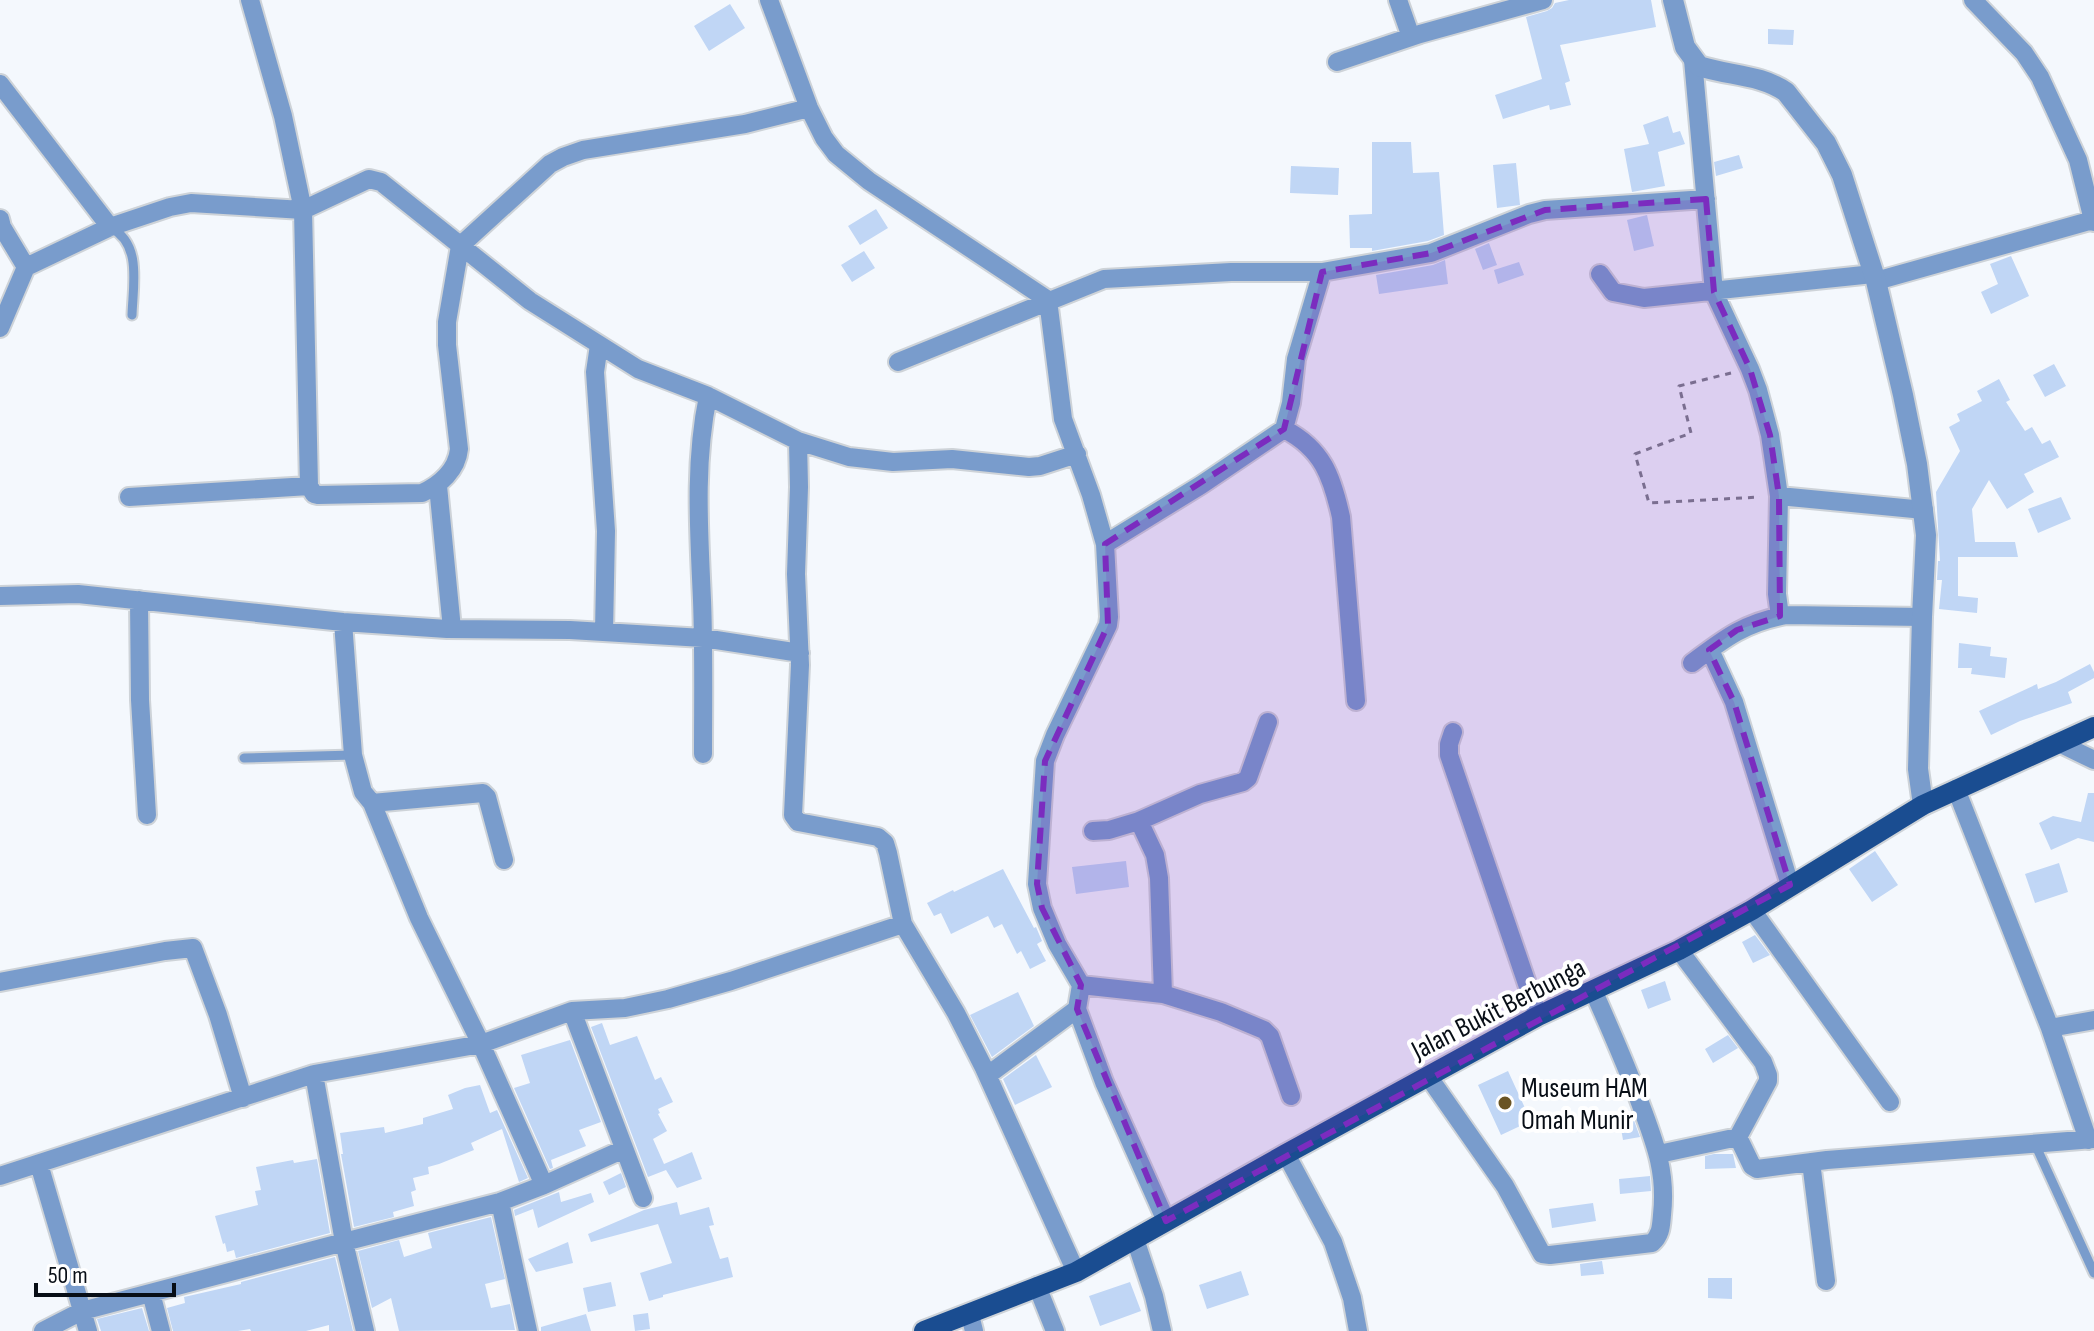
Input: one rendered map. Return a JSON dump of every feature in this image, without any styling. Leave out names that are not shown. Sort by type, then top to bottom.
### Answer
[{"type":"main road","name":"Jalan Bukit Berbunga","points":[[924,1331],[972,1323],[1037,1286],[1076,1272],[1538,1016],[1679,950],[1752,910],[1923,805],[2094,727]]},
{"type":"street","points":[[250,0],[283,116],[303,210],[309,486],[318,495],[422,493],[438,486],[457,461],[447,322],[460,246],[550,164],[563,157],[614,144],[745,124],[809,108]]},
{"type":"street","points":[[769,0],[809,108],[836,154],[869,181],[1048,300],[1061,409],[1105,544],[1108,625],[1045,761],[1037,884],[1042,908],[1057,944],[1081,985],[1077,1009],[1104,1082],[1166,1221]]},
{"type":"street","points":[[1398,0],[1411,37]]},
{"type":"street","points":[[1337,62],[1411,37],[1543,0]]},
{"type":"street","points":[[1673,0],[1685,47],[1699,66],[1766,81],[1786,92],[1826,143],[1835,159],[1875,278],[1903,395],[1924,510],[1926,561],[1918,769],[1923,805]]},
{"type":"street","points":[[1600,274],[1613,292],[1644,298],[1875,278],[2094,221],[2078,160],[2040,77],[2024,53],[1973,0]]},
{"type":"street","points":[[1693,60],[1714,292],[1750,369],[1770,435],[1779,496],[1777,594],[1780,616]]},
{"type":"street","points":[[0,84],[110,227]]},
{"type":"street","points":[[0,328],[26,267],[110,227],[191,203],[303,210],[364,180],[374,180],[530,301],[599,345],[638,369],[708,396],[798,441],[849,457],[893,462],[952,459],[1029,467],[1077,454]]},
{"type":"street","points":[[898,362],[1104,279],[1231,272],[1322,272],[1431,253],[1545,210],[1706,199]]},
{"type":"street","points":[[0,219],[26,267]]},
{"type":"street","points":[[1105,544],[1284,429],[1291,403],[1296,359],[1322,272]]},
{"type":"street","points":[[599,345],[595,372],[606,531],[604,632]]},
{"type":"street","points":[[703,754],[703,638],[697,509],[702,426],[708,396]]},
{"type":"street","points":[[1284,429],[1315,452],[1335,490],[1341,517],[1356,701]]},
{"type":"street","points":[[798,441],[796,574],[800,653],[793,815],[798,822],[881,839],[888,853],[903,924],[956,1013],[988,1075],[1076,1272]]},
{"type":"street","points":[[129,497],[309,486]]},
{"type":"street","points":[[438,486],[452,629]]},
{"type":"street","points":[[1779,496],[1924,510]]},
{"type":"street","points":[[0,596],[78,594],[343,622],[703,638],[800,653]]},
{"type":"street","points":[[139,600],[140,700],[147,815]]},
{"type":"street","points":[[1692,663],[1737,630],[1768,618],[1922,617]]},
{"type":"street","points":[[343,622],[353,755],[363,792],[372,803],[419,918],[481,1044],[544,1185]]},
{"type":"street","points":[[1710,650],[1734,702],[1790,885]]},
{"type":"street","points":[[1093,831],[1109,830],[1139,821],[1200,794],[1243,782],[1248,778],[1268,722]]},
{"type":"street","points":[[1453,732],[1449,755],[1538,1016]]},
{"type":"street","points":[[2061,744],[2094,760]]},
{"type":"street","points":[[1738,1137],[1752,1166],[1757,1169],[2091,1139],[1956,789]]},
{"type":"street","points":[[372,803],[483,793],[487,797],[504,860]]},
{"type":"street","points":[[1139,821],[1155,855],[1159,878],[1163,994]]},
{"type":"street","points":[[1752,910],[1890,1102]]},
{"type":"street","points":[[0,1176],[314,1074],[481,1044],[572,1011],[625,1008],[668,999],[903,924]]},
{"type":"street","points":[[0,982],[193,948],[218,1015],[243,1098]]},
{"type":"street","points":[[1659,1154],[1738,1137],[1768,1081],[1763,1062],[1679,950]]},
{"type":"street","points":[[1081,985],[1163,994],[1221,1012],[1268,1033],[1291,1096]]},
{"type":"street","points":[[1428,1076],[1505,1186],[1540,1252],[1545,1255],[1647,1244],[1656,1240],[1664,1193],[1659,1154],[1623,1057],[1593,990]]},
{"type":"street","points":[[988,1075],[1077,1009]]},
{"type":"street","points":[[572,1011],[643,1198]]},
{"type":"street","points":[[2050,1028],[2094,1020]]},
{"type":"street","points":[[314,1074],[344,1242],[365,1331]]},
{"type":"street","points":[[43,1331],[82,1311],[500,1202],[624,1149]]},
{"type":"street","points":[[1286,1154],[1333,1242],[1352,1298],[1358,1331]]},
{"type":"street","points":[[1811,1162],[1826,1281]]},
{"type":"street","points":[[39,1164],[88,1331]]},
{"type":"street","points":[[500,1202],[528,1331]]},
{"type":"street","points":[[1135,1239],[1162,1331]]},
{"type":"street","points":[[1037,1286],[1055,1331]]},
{"type":"street","points":[[151,1293],[161,1331]]},
{"type":"lane","points":[[110,227],[121,233],[128,242],[133,257],[132,315]]},
{"type":"lane","points":[[244,758],[353,755]]},
{"type":"lane","points":[[2035,1144],[2094,1273]]},
{"type":"path","points":[[1750,369],[1679,386],[1691,433],[1635,454],[1649,503],[1779,496]]},
{"type":"highlighted area","points":[[1706,199],[1714,292],[1750,369],[1770,435],[1779,496],[1780,616],[1737,630],[1709,650],[1734,702],[1790,885],[1166,1221],[1077,1009],[1081,985],[1042,908],[1037,884],[1045,761],[1108,625],[1105,544],[1284,429],[1322,272],[1431,253],[1545,210]]},
{"type":"building","points":[[1569,0],[1651,0],[1656,27],[1560,45],[1570,81],[1565,83],[1571,105],[1550,110],[1549,105],[1503,119],[1495,95],[1542,79],[1526,17]]},
{"type":"building","points":[[730,4],[745,28],[709,51],[694,26]]},
{"type":"building","points":[[1768,29],[1794,30],[1793,45],[1768,44]]},
{"type":"building","points":[[1668,116],[1673,133],[1680,131],[1685,144],[1658,152],[1665,186],[1632,192],[1624,149],[1649,144],[1643,125]]},
{"type":"building","points":[[1372,142],[1411,142],[1413,173],[1439,172],[1444,235],[1372,251],[1372,248],[1350,248],[1349,215],[1372,214]]},
{"type":"building","points":[[1739,155],[1743,168],[1716,176],[1714,162]]},
{"type":"building","points":[[1516,163],[1520,205],[1497,208],[1493,165]]},
{"type":"building","points":[[1291,166],[1339,168],[1338,195],[1290,193]]},
{"type":"building","points":[[876,209],[888,228],[860,245],[848,226]]},
{"type":"building","points":[[1647,215],[1654,246],[1634,251],[1627,220]]},
{"type":"building","points":[[1489,243],[1497,265],[1483,270],[1475,249]]},
{"type":"building","points":[[864,251],[875,268],[852,282],[841,265]]},
{"type":"building","points":[[2011,256],[2029,296],[1991,314],[1981,292],[1998,284],[1990,264]]},
{"type":"building","points":[[1445,260],[1448,284],[1379,294],[1376,275]]},
{"type":"building","points":[[1519,262],[1524,275],[1498,284],[1494,270]]},
{"type":"building","points":[[2054,364],[2066,386],[2045,397],[2033,375]]},
{"type":"building","points":[[1999,379],[2010,400],[2006,402],[2025,431],[2032,427],[2042,444],[2050,440],[2059,457],[2024,474],[2034,492],[2007,509],[1989,480],[1972,509],[1975,542],[2015,542],[2018,557],[1958,557],[1958,596],[1978,598],[1977,613],[1939,609],[1942,580],[1937,580],[1940,561],[1936,492],[1960,451],[1949,427],[1960,421],[1957,414],[1982,401],[1977,391]]},
{"type":"building","points":[[2061,497],[2071,519],[2038,533],[2028,509]]},
{"type":"building","points":[[1959,643],[1991,647],[1990,656],[2007,658],[2005,678],[1971,674],[1972,668],[1958,668]]},
{"type":"building","points":[[2090,664],[2094,678],[2068,692],[2072,703],[1991,735],[1979,711],[2037,684],[2038,689],[2056,682]]},
{"type":"building","points":[[2088,793],[2094,793],[2094,842],[2078,838],[2051,850],[2039,823],[2053,816],[2081,822]]},
{"type":"building","points":[[1875,851],[1898,885],[1872,902],[1849,869]]},
{"type":"building","points":[[1126,861],[1129,887],[1076,894],[1072,867]]},
{"type":"building","points":[[2059,863],[2068,892],[2035,903],[2025,874]]},
{"type":"building","points":[[1003,869],[1042,941],[1037,944],[1046,961],[1030,969],[1021,951],[1017,954],[1002,924],[994,928],[988,916],[951,934],[941,913],[934,916],[927,903]]},
{"type":"building","points":[[1755,935],[1770,955],[1753,963],[1742,942]]},
{"type":"building","points":[[1665,981],[1671,1000],[1648,1009],[1641,990]]},
{"type":"building","points":[[1018,992],[1034,1026],[992,1057],[970,1015]]},
{"type":"building","points":[[602,1023],[610,1045],[637,1036],[655,1080],[661,1077],[673,1102],[658,1109],[667,1131],[653,1139],[664,1164],[692,1152],[702,1179],[677,1188],[666,1170],[648,1177],[591,1027]]},
{"type":"building","points":[[1728,1035],[1738,1048],[1713,1063],[1705,1049]]},
{"type":"building","points":[[570,1040],[601,1122],[579,1130],[586,1146],[551,1160],[553,1168],[550,1169],[514,1088],[530,1083],[521,1055]]},
{"type":"building","points":[[1036,1055],[1052,1087],[1015,1105],[1003,1079]]},
{"type":"building","name":"Museum HAM Omah Munir","points":[[1508,1071],[1531,1121],[1501,1135],[1478,1085]]},
{"type":"building","points":[[480,1085],[490,1113],[497,1110],[528,1178],[519,1182],[502,1129],[471,1143],[474,1150],[428,1167],[429,1174],[413,1178],[416,1190],[411,1192],[414,1206],[393,1212],[394,1217],[354,1227],[340,1133],[384,1127],[385,1133],[423,1124],[423,1118],[453,1109],[448,1095]]},
{"type":"building","points":[[1632,1115],[1640,1137],[1623,1140],[1619,1117]]},
{"type":"building","points":[[1733,1154],[1736,1168],[1705,1169],[1705,1156]]},
{"type":"building","points":[[317,1159],[330,1233],[236,1258],[234,1250],[227,1252],[215,1216],[258,1205],[255,1191],[261,1190],[256,1167]]},
{"type":"building","points":[[621,1173],[626,1187],[609,1195],[603,1182]]},
{"type":"building","points":[[1650,1176],[1651,1191],[1620,1194],[1619,1179]]},
{"type":"building","points":[[559,1192],[561,1202],[591,1193],[594,1202],[538,1228],[533,1209],[515,1216],[514,1210]]},
{"type":"building","points":[[677,1202],[680,1215],[709,1207],[714,1225],[709,1226],[720,1259],[728,1257],[733,1277],[649,1301],[640,1273],[672,1263],[658,1224],[591,1242],[588,1234],[644,1210]]},
{"type":"building","points":[[1593,1203],[1596,1221],[1552,1228],[1549,1209]]},
{"type":"building","points":[[491,1217],[505,1279],[485,1284],[491,1308],[510,1304],[515,1330],[399,1331],[391,1298],[372,1308],[358,1251],[399,1240],[404,1257],[432,1248],[428,1233]]},
{"type":"building","points":[[568,1242],[573,1263],[536,1272],[528,1259]]},
{"type":"building","points":[[335,1257],[353,1331],[329,1331],[329,1325],[306,1331],[173,1331],[167,1308],[185,1303],[184,1297]]},
{"type":"building","points":[[1602,1261],[1604,1274],[1581,1276],[1580,1264]]},
{"type":"building","points":[[1241,1271],[1249,1295],[1207,1309],[1199,1285]]},
{"type":"building","points":[[1708,1278],[1732,1278],[1732,1299],[1708,1298]]},
{"type":"building","points":[[611,1282],[616,1306],[588,1312],[583,1288]]},
{"type":"building","points":[[1130,1282],[1141,1311],[1100,1326],[1089,1296]]},
{"type":"building","points":[[142,1308],[149,1331],[101,1331],[97,1319]]},
{"type":"building","points":[[648,1313],[650,1329],[635,1331],[633,1315]]},
{"type":"building","points":[[586,1314],[591,1331],[541,1331],[541,1327]]},
{"type":"place","name":"Museum HAM Omah Munir","points":[[1505,1103]]}]
